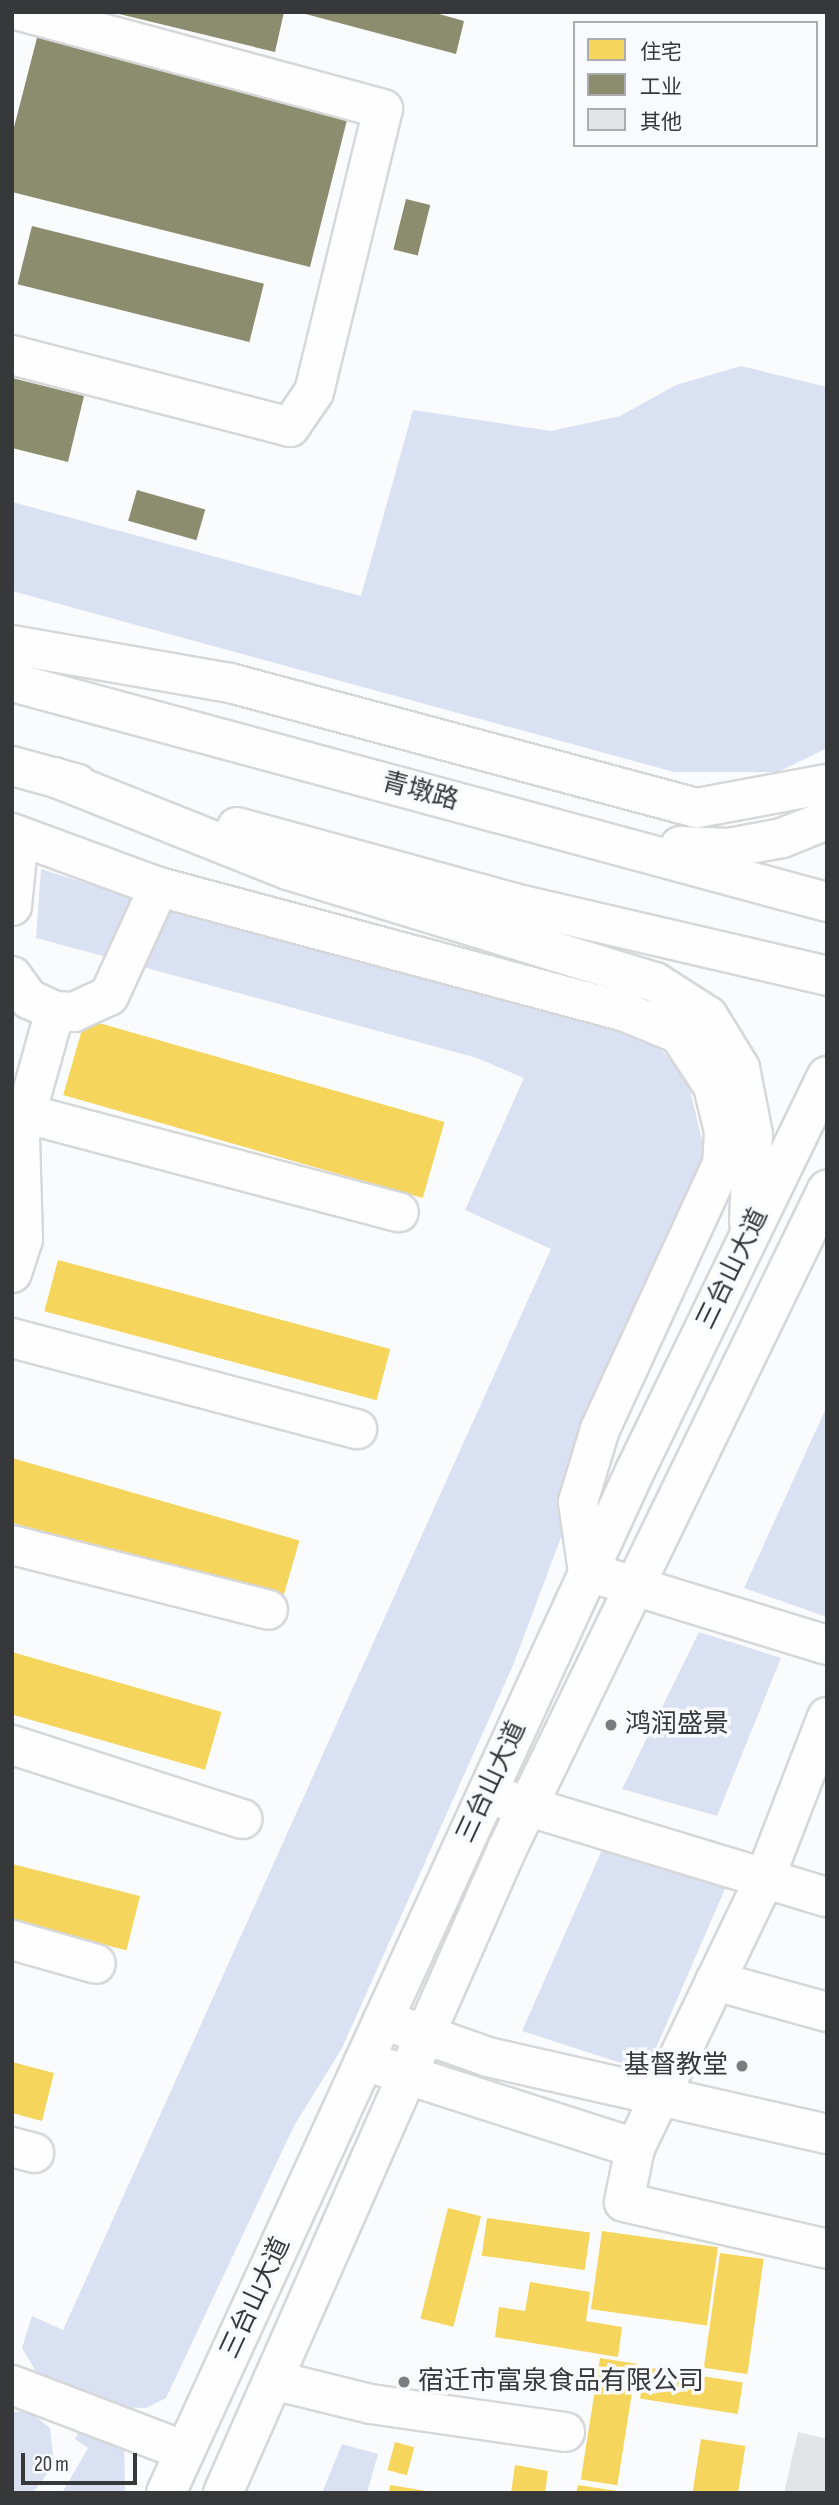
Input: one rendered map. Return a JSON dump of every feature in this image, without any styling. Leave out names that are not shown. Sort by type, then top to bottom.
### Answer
[{"type":"main road","points":[[12,37],[21,12],[383,109],[314,392],[290,427],[12,355]]},
{"type":"main road","points":[[12,645],[230,683],[697,808],[827,783]]},
{"type":"main road","name":"青墩路","points":[[12,682],[827,902]]},
{"type":"main road","points":[[12,766],[514,903],[827,976]]},
{"type":"main road","points":[[54,778],[288,870],[666,988],[708,1016],[740,1068],[753,1134],[748,1238]]},
{"type":"main road","points":[[604,841],[729,848],[782,838],[827,820]]},
{"type":"main road","points":[[12,906],[16,834],[159,887],[625,1012],[679,1034],[713,1086],[724,1130],[722,1164],[600,1429],[578,1502],[588,1572],[827,1646]]},
{"type":"main road","points":[[12,976],[29,999],[55,1011],[93,1007],[109,996],[159,887]]},
{"type":"main road","points":[[12,1273],[23,1239],[19,1112],[55,1011]]},
{"type":"main road","name":"三台山大道","points":[[166,2493],[588,1572],[827,1076]]},
{"type":"main road","points":[[19,1112],[399,1212]]},
{"type":"main road","name":"三台山大道","points":[[223,2493],[528,1807],[827,1190]]},
{"type":"main road","points":[[12,1338],[357,1429]]},
{"type":"main road","points":[[12,1545],[268,1610]]},
{"type":"main road","points":[[827,1717],[765,1878],[635,2148],[624,2202],[827,2249]]},
{"type":"main road","points":[[12,1745],[242,1819]]},
{"type":"main road","points":[[487,1794],[827,1897]]},
{"type":"main road","points":[[12,1940],[96,1964]]},
{"type":"main road","points":[[715,1981],[827,2012]]},
{"type":"main road","points":[[383,2020],[488,2057],[659,2098],[827,2134]]},
{"type":"main road","points":[[364,2061],[635,2148]]},
{"type":"main road","points":[[273,2380],[371,2404],[565,2432]]},
{"type":"main road","points":[[12,2385],[185,2451]]},
{"type":"shaded area","points":[[741,366],[827,387],[827,748],[778,772],[674,772],[12,591],[12,502],[361,596],[413,410],[551,431],[620,416],[676,385]]},
{"type":"shaded area","points":[[41,869],[142,901],[118,960],[36,938]]},
{"type":"shaded area","points":[[171,908],[619,1028],[660,1048],[687,1078],[705,1152],[514,1663],[342,2048],[294,2126],[166,2398],[146,2408],[112,2407],[41,2380],[22,2348],[32,2316],[63,2330],[551,1249],[465,1210],[524,1078],[477,1058],[143,967]]},
{"type":"shaded area","points":[[827,1406],[827,1617],[744,1588]]},
{"type":"shaded area","points":[[699,1632],[781,1658],[717,1816],[622,1789]]},
{"type":"shaded area","points":[[602,1850],[728,1882],[646,2071],[522,2031]]},
{"type":"shaded area","points":[[29,2411],[50,2428],[54,2464],[33,2493],[12,2493],[12,2412]]},
{"type":"shaded area","points":[[85,2420],[124,2437],[125,2493],[62,2493],[88,2448],[75,2439]]},
{"type":"shaded area","points":[[342,2444],[378,2454],[367,2493],[322,2493]]},
{"type":"building: 住宅","points":[[85,1019],[445,1122],[423,1198],[63,1095]]},
{"type":"building: 住宅","points":[[58,1260],[390,1349],[377,1400],[44,1311]]},
{"type":"building: 住宅","points":[[12,1458],[299,1540],[282,1600],[12,1522]]},
{"type":"building: 住宅","points":[[12,1652],[222,1712],[205,1770],[12,1714]]},
{"type":"building: 住宅","points":[[12,1864],[140,1896],[127,1950],[12,1922]]},
{"type":"building: 住宅","points":[[12,2062],[54,2073],[42,2121],[12,2113]]},
{"type":"building: 住宅","points":[[448,2208],[481,2216],[453,2327],[420,2319]]},
{"type":"building: 住宅","points":[[487,2218],[590,2232],[585,2270],[482,2256]]},
{"type":"building: 住宅","points":[[602,2231],[718,2247],[707,2326],[591,2309]]},
{"type":"building: 住宅","points":[[720,2253],[764,2259],[747,2374],[704,2368]]},
{"type":"building: 住宅","points":[[530,2282],[590,2292],[586,2321],[622,2327],[618,2357],[495,2337],[499,2307],[525,2311]]},
{"type":"building: 住宅","points":[[600,2358],[637,2364],[617,2485],[581,2479]]},
{"type":"building: 住宅","points":[[645,2367],[743,2382],[738,2414],[640,2399]]},
{"type":"building: 住宅","points":[[701,2439],[745,2446],[738,2493],[692,2493]]},
{"type":"building: 住宅","points":[[395,2442],[414,2447],[407,2475],[387,2470]]},
{"type":"building: 住宅","points":[[515,2465],[548,2471],[545,2493],[511,2493]]},
{"type":"building: 住宅","points":[[390,2485],[426,2491],[389,2493]]},
{"type":"building: 住宅","points":[[578,2485],[617,2491],[617,2493],[576,2493]]},
{"type":"building: 工业","points":[[111,12],[284,12],[275,52]]},
{"type":"building: 工业","points":[[298,12],[432,12],[464,21],[456,54]]},
{"type":"building: 工业","points":[[38,34],[349,112],[310,267],[12,192],[12,135]]},
{"type":"building: 工业","points":[[406,199],[430,205],[418,256],[393,249]]},
{"type":"building: 工业","points":[[32,226],[264,284],[249,342],[17,284]]},
{"type":"building: 工业","points":[[12,378],[84,396],[68,462],[12,448]]},
{"type":"building: 工业","points":[[137,490],[205,510],[196,540],[128,521]]},
{"type":"building: 其他","points":[[798,2432],[827,2439],[827,2493],[784,2493]]},
{"type":"place","name":"鸿润盛景","points":[[611,1725]]},
{"type":"place","name":"基督教堂","points":[[742,2066]]},
{"type":"place","name":"宿迁市富泉食品有限公司","points":[[404,2382]]}]
